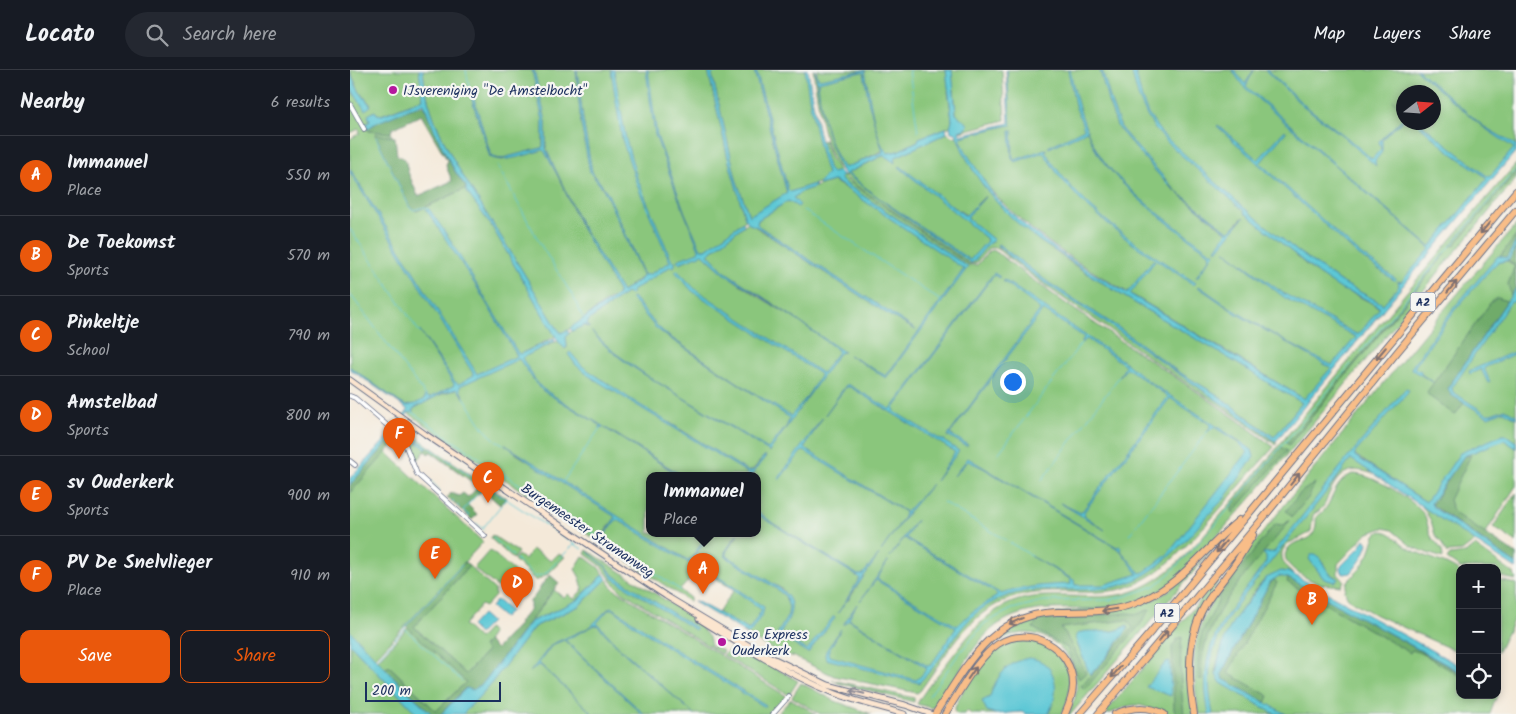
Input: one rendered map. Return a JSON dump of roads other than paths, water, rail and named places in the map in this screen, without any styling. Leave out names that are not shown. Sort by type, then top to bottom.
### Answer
[{"type":"highway","name":"A2","points":[[1080,714],[1516,191]]},
{"type":"highway","name":"A2","points":[[1098,714],[1516,210]]},
{"type":"highway","name":"A2","points":[[933,714],[973,656],[989,638],[1001,629],[1013,622],[1036,614],[1092,612],[1118,608],[1142,601],[1159,592],[1176,579],[1220,536],[1252,510]]},
{"type":"highway","name":"A2","points":[[1194,714],[1190,672],[1192,641],[1199,618],[1264,516]]},
{"type":"highway","points":[[946,714],[987,653],[1002,642],[1022,637],[1037,638],[1055,647],[1067,663],[1073,684],[1072,694],[1065,714]]},
{"type":"highway","points":[[1115,714],[1127,709],[1142,707],[1164,714]]},
{"type":"main road","name":"Burgemeester Stramanweg","points":[[350,380],[407,421],[666,596],[758,651],[828,685],[933,714]]},
{"type":"main road","name":"Burgemeester Stramanweg","points":[[666,596],[671,602],[732,640],[810,683],[858,701],[904,714]]},
{"type":"street","points":[[350,104],[364,129]]},
{"type":"street","points":[[350,396],[355,398],[403,439],[417,474],[485,536]]},
{"type":"street","points":[[350,461],[356,466]]},
{"type":"street","points":[[773,714],[789,696]]},
{"type":"water","points":[[419,70],[423,70],[431,111],[458,168],[557,328],[561,333],[567,330],[569,333],[566,337],[567,347],[565,349],[558,341],[491,225],[466,191],[466,186],[442,146],[424,103],[376,123],[367,129],[365,125],[370,121],[368,115],[375,111],[377,114],[382,115],[423,99]]},
{"type":"water","points":[[532,70],[534,70],[546,122],[546,149],[580,223],[622,292],[643,276],[604,190],[590,172],[581,123],[577,70],[592,172],[607,192],[644,275],[650,274],[670,262],[637,185],[622,139],[611,70],[614,70],[626,140],[637,178],[675,265],[632,291],[632,294],[626,293],[589,320],[587,324],[589,328],[585,325],[572,331],[570,328],[618,295],[618,291],[581,227],[560,180],[543,150],[523,156],[499,159],[542,148],[543,120]]},
{"type":"water","points":[[646,70],[648,70],[657,136],[685,213],[701,249],[706,249],[743,222],[744,225],[708,254],[724,271],[778,307],[725,274],[703,254],[679,263],[677,260],[698,252],[699,249],[680,202],[655,135]]},
{"type":"water","points":[[708,70],[711,70],[736,179],[749,216],[787,193],[754,70],[756,70],[788,190],[790,192],[814,184],[815,187],[803,191],[793,198],[800,205],[798,207],[788,201],[758,220],[757,224],[916,330],[889,315],[757,227],[749,224],[745,218],[728,158]]},
{"type":"water","points":[[805,70],[808,70],[819,133],[829,170],[832,173],[839,171],[843,182],[968,267],[886,378],[849,355],[886,376],[964,269],[838,183],[833,181],[819,185],[818,183],[827,174],[814,123]]},
{"type":"water","points":[[815,70],[820,79],[865,70],[876,127],[869,104],[864,73],[818,82],[822,113]]},
{"type":"water","points":[[946,70],[952,70],[956,114],[968,124],[967,128],[959,131],[960,135],[1009,123],[1007,70],[1011,126],[960,137],[968,155],[997,199],[1042,239],[1092,273],[1127,293],[1153,260],[1155,261],[1130,294],[1304,399],[1331,368],[1237,314],[1198,287],[1280,338],[1332,365],[1356,337],[1285,298],[1224,250],[1283,293],[1356,334],[1359,334],[1379,307],[1360,296],[1342,290],[1318,274],[1245,214],[1244,211],[1170,145],[1155,129],[1147,116],[1138,96],[1131,70],[1135,70],[1142,99],[1148,114],[1162,134],[1243,207],[1297,251],[1341,282],[1383,304],[1399,286],[1398,281],[1401,282],[1430,249],[1429,247],[1243,86],[1232,70],[1245,84],[1254,70],[1246,86],[1429,246],[1431,246],[1486,180],[1486,177],[1449,151],[1425,130],[1429,130],[1487,176],[1491,175],[1514,148],[1483,127],[1441,90],[1483,126],[1516,145],[1516,151],[1276,441],[1122,333],[1031,273],[997,245],[1049,283],[1119,328],[1177,371],[1216,394],[1274,437],[1302,403],[1143,308],[1040,242],[1011,217],[988,192],[970,164],[956,133],[951,132],[952,120]]},
{"type":"water","points":[[1068,70],[1070,70],[1085,126],[1095,147],[1111,170],[1136,195],[1205,248],[1215,252],[1197,278],[1210,257],[1209,253],[1154,212],[1117,178],[1100,157],[1093,144],[1087,131],[1048,147],[1084,129],[1075,105]]},
{"type":"water","points":[[1100,70],[1102,70],[1113,108],[1122,130],[1175,190],[1228,231],[1244,217],[1217,250],[1227,232],[1167,184],[1118,128],[1108,101]]},
{"type":"water","points":[[1265,70],[1303,104],[1372,159],[1381,149],[1379,141],[1396,125],[1396,126],[1382,139],[1382,152],[1375,161],[1376,166],[1343,136],[1302,105]]},
{"type":"water","points":[[1416,70],[1418,70],[1435,85]]},
{"type":"water","points":[[350,73],[359,91],[371,106],[365,110],[350,87]]},
{"type":"water","points":[[472,92],[491,156],[499,159],[490,157],[470,93]]},
{"type":"water","points":[[1218,125],[1258,160],[1285,130],[1286,132],[1260,163],[1359,253],[1396,279],[1395,281],[1358,255]]},
{"type":"water","points":[[826,128],[833,149],[844,168],[883,152],[876,130],[883,148],[888,153],[898,151],[918,141],[919,138],[946,128],[947,133],[894,158],[895,163],[882,156],[847,173],[879,198],[970,260],[987,241],[986,238],[899,167],[964,215],[986,196],[968,216],[968,219],[994,240],[971,263],[899,213],[846,174],[844,175],[832,149]]},
{"type":"water","points":[[1010,130],[1012,130],[1013,159],[1047,150],[1045,151],[1059,172],[1093,209],[1133,241],[1196,283],[1194,285],[1130,242],[1082,202],[1059,176],[1043,152],[1015,162],[1012,159]]},
{"type":"water","points":[[350,169],[477,374],[517,356],[478,289],[426,209],[429,209],[447,235],[518,353],[520,354],[554,339],[555,341],[522,358],[537,383],[543,389],[676,472],[603,427],[600,428],[600,425],[543,391],[537,385],[519,359],[460,386],[464,397],[457,389],[443,393],[413,409],[413,412],[408,413],[399,428],[427,447],[426,449],[396,428],[389,435],[397,442],[402,451],[389,441],[350,485],[350,478],[388,437],[387,434],[407,412],[407,409],[350,369],[350,367],[406,406],[425,399],[425,395],[429,398],[453,386],[454,384],[419,330],[455,382],[459,384],[474,375],[350,172]]},
{"type":"water","points":[[1516,241],[1516,247],[1509,260],[1497,263],[1490,270],[1454,311],[1415,366],[1415,369],[1421,371],[1421,374],[1433,382],[1412,370],[1411,368],[1452,310],[1498,256],[1507,258]]},
{"type":"water","points":[[677,270],[695,289],[822,373],[838,350],[800,322],[844,352],[839,353],[769,452],[767,450],[655,381],[632,366],[610,350],[591,331],[615,353],[649,377],[768,449],[786,427],[790,418],[665,335],[655,327],[631,298],[633,297],[656,325],[667,335],[791,416],[806,398],[820,374],[692,291],[675,271]]},
{"type":"water","points":[[994,273],[1000,277],[994,275],[894,408],[895,412],[941,440],[945,440],[945,442],[959,451],[936,481],[955,452],[850,387],[846,387],[825,415],[846,385],[849,385],[890,409],[893,407]]},
{"type":"water","points":[[1004,280],[1126,363],[1148,381],[1252,450],[1254,457],[1223,500],[1168,558],[1146,574],[1122,585],[1108,588],[1031,590],[1001,598],[970,618],[919,683],[826,659],[826,651],[841,629],[828,652],[829,656],[916,680],[927,668],[849,620],[843,625],[857,604],[849,619],[928,666],[931,665],[956,628],[876,580],[860,601],[888,561],[877,579],[957,626],[972,612],[997,596],[996,593],[904,538],[890,557],[916,520],[906,538],[1001,594],[1036,586],[1071,584],[1070,579],[1031,556],[1074,580],[1075,585],[1103,585],[1138,574],[1120,550],[983,468],[968,461],[953,477],[968,458],[1103,539],[1117,547],[1120,546],[1122,552],[1140,573],[1167,555],[1248,452],[1238,442],[1214,427],[1207,432],[1211,425],[1170,398],[1084,512],[1085,516],[1105,530],[1060,503],[1081,513],[1168,397],[1127,368],[1119,377],[1125,365],[1087,339],[1081,343],[1084,337],[1043,310],[950,434],[968,445],[966,446],[949,436],[947,437],[1040,310]]},
{"type":"water","points":[[1516,288],[1516,301],[1510,303],[1452,388],[1453,392],[1487,414],[1505,409],[1516,415],[1516,418],[1504,411],[1488,417],[1451,395],[1448,388]]},
{"type":"water","points":[[1516,351],[1516,353],[1484,368],[1490,382],[1488,383],[1481,369],[1470,374],[1469,371]]},
{"type":"water","points":[[570,352],[582,366],[632,400],[749,472],[746,472],[589,376],[576,365],[568,354]]},
{"type":"water","points":[[1406,388],[1409,390],[1407,393],[1355,453],[1355,456],[1426,502],[1460,453],[1502,435],[1506,435],[1516,442],[1516,448],[1504,440],[1464,456],[1431,503],[1433,507],[1516,564],[1516,569],[1351,459],[1230,615],[1220,633],[1211,660],[1209,687],[1213,714],[1209,714],[1206,667],[1210,648],[1227,614],[1266,562],[1266,557],[1263,553],[1274,552],[1349,456]]},
{"type":"water","points":[[823,417],[804,448],[906,512],[932,484],[907,514],[881,551],[904,517],[905,512],[804,451],[801,452],[778,479]]},
{"type":"water","points":[[504,444],[646,534],[646,537],[616,520],[602,539],[615,518],[614,516]]},
{"type":"water","points":[[764,456],[766,456],[754,472],[749,472],[754,470]]},
{"type":"water","points":[[761,514],[774,524],[858,575],[862,575],[879,555],[838,613],[860,578],[761,516]]},
{"type":"water","points":[[646,537],[651,537],[687,560],[691,559],[705,537],[708,537],[693,558],[693,563],[689,563]]},
{"type":"water","points":[[735,537],[726,552],[727,556],[785,593],[791,605],[791,613],[781,632],[782,635],[807,650],[834,616],[835,618],[808,653],[778,633],[788,615],[789,607],[785,596],[726,557],[725,552]]},
{"type":"water","points":[[1365,539],[1368,543],[1361,559],[1351,573],[1344,574],[1341,572],[1340,567],[1360,547]]},
{"type":"water","points":[[588,552],[608,568],[613,575],[696,628],[695,630],[612,578],[607,568]]},
{"type":"water","points":[[1311,555],[1319,557],[1328,572],[1338,580],[1334,582],[1324,579],[1309,559]]},
{"type":"water","points":[[699,564],[764,607],[763,613],[750,633],[748,634],[694,602],[696,601],[749,630],[762,610],[721,580],[697,566]]},
{"type":"water","points":[[1281,571],[1288,572],[1456,664],[1456,670],[1288,578],[1279,576],[1270,582],[1221,674],[1223,679],[1286,714],[1271,712],[1221,683],[1216,675],[1225,637],[1234,620],[1266,578]]},
{"type":"water","points":[[604,574],[607,579],[579,606],[534,627],[490,685],[463,714],[441,714],[466,688],[473,690],[484,682],[530,622],[578,600]]},
{"type":"water","points":[[497,600],[510,611],[504,618],[491,607]]},
{"type":"water","points":[[611,607],[668,645],[766,705],[765,707],[638,628],[613,609],[609,609],[597,623],[621,649],[694,714],[625,654],[595,625],[565,640],[644,714],[564,640],[552,645],[539,663],[593,714],[541,666],[538,665],[530,672],[552,644],[590,627]]},
{"type":"water","points":[[482,614],[491,622],[479,634],[471,626]]},
{"type":"water","points":[[1127,625],[1128,629],[1090,675],[1077,643],[1076,635],[1087,631],[1113,631]]},
{"type":"water","points":[[350,631],[405,689],[432,714],[417,714],[350,644]]},
{"type":"water","points":[[1029,658],[1039,660],[1046,665],[1054,679],[1055,697],[1048,714],[1027,714],[1021,712],[996,714],[987,711],[982,701],[990,697],[999,677],[1015,663]]},
{"type":"water","points":[[1170,661],[1171,696],[1146,687],[1166,662]]},
{"type":"waterway","points":[[466,70],[469,86]]},
{"type":"waterway","points":[[711,74],[727,70]]},
{"type":"waterway","points":[[909,70],[918,132]]},
{"type":"waterway","points":[[376,137],[410,208],[413,210],[426,207],[428,209]]},
{"type":"waterway","points":[[497,165],[542,247],[574,298],[583,318]]},
{"type":"waterway","points":[[1361,352],[1516,169]]},
{"type":"waterway","points":[[803,210],[941,301]]},
{"type":"waterway","points":[[350,229],[420,333]]},
{"type":"waterway","points":[[350,294],[426,396]]},
{"type":"waterway","points":[[998,454],[1081,343]]},
{"type":"waterway","points":[[929,696],[958,655],[985,623],[1012,609],[1043,601],[1109,600],[1155,586],[1170,573],[1215,525],[1351,364]]},
{"type":"waterway","points":[[1041,481],[1119,377]]},
{"type":"waterway","points":[[464,397],[485,430],[490,436],[503,444]]},
{"type":"waterway","points":[[412,412],[680,590]]},
{"type":"waterway","points":[[399,426],[582,549]]},
{"type":"waterway","points":[[562,483],[600,428]]},
{"type":"waterway","points":[[1129,535],[1208,431]]},
{"type":"waterway","points":[[430,480],[440,490]]},
{"type":"waterway","points":[[469,516],[463,510],[485,486]]},
{"type":"waterway","points":[[483,528],[506,499]]},
{"type":"waterway","points":[[452,500],[459,507]]},
{"type":"waterway","points":[[943,502],[1032,556]]},
{"type":"waterway","points":[[476,523],[484,530]]},
{"type":"waterway","points":[[493,538],[513,556]]},
{"type":"waterway","points":[[535,577],[545,574],[574,544]]},
{"type":"waterway","points":[[516,559],[536,578]]},
{"type":"waterway","points":[[462,565],[404,628],[462,681]]},
{"type":"waterway","points":[[376,660],[404,629]]},
{"type":"place","name":"IJsvereniging \"De Amstelbocht\"","points":[[393,90]]},
{"type":"place","name":"PV De Snelvlieger","points":[[399,459]]},
{"type":"place","name":"Pinkeltje","points":[[488,503]]},
{"type":"place","name":"sv Ouderkerk","points":[[435,579]]},
{"type":"place","name":"Immanuel","points":[[703,594]]},
{"type":"place","name":"Amstelbad","points":[[517,608]]},
{"type":"place","name":"De Toekomst","points":[[1312,625]]},
{"type":"place","name":"Esso Express Ouderkerk","points":[[722,642]]}]
